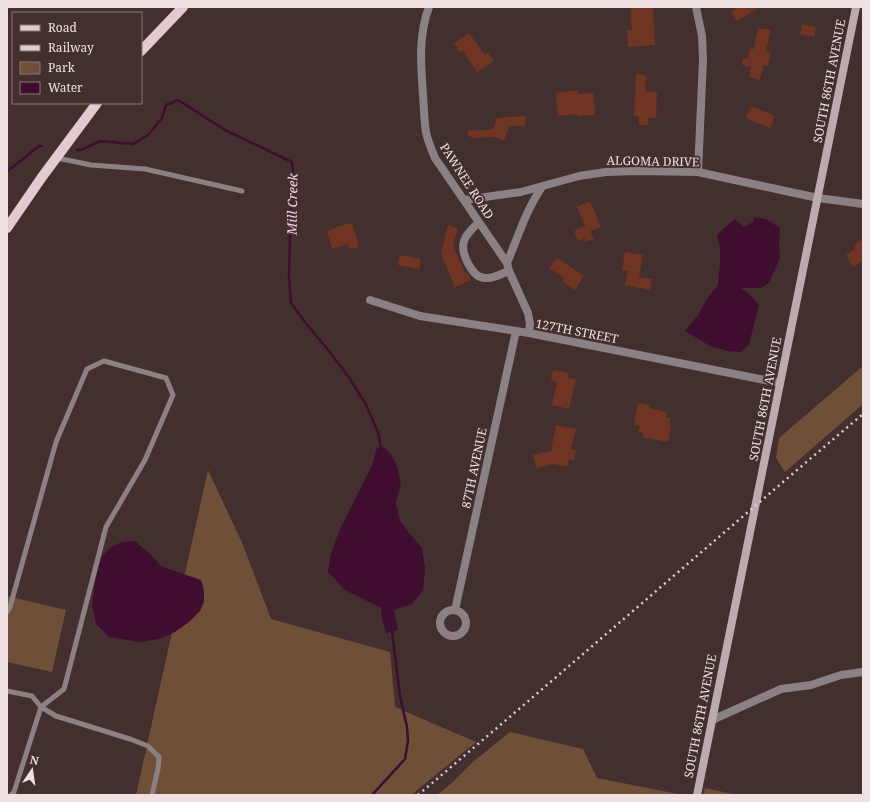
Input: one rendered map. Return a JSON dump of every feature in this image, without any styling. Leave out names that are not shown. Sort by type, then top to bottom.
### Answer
[{"type":"main road","points":[[142,50],[183,7]]},
{"type":"main road","points":[[7,228],[96,104]]},
{"type":"street","name":"PAWNEE ROAD","points":[[429,7],[423,27],[420,50],[426,132],[430,146],[435,158],[508,267],[528,313],[530,324],[529,333]]},
{"type":"street","points":[[696,7],[702,36],[703,59],[698,172]]},
{"type":"street","name":"SOUTH 86TH AVENUE","points":[[697,795],[856,7]]},
{"type":"street","name":"ALGOMA DRIVE","points":[[464,200],[521,192],[579,176],[606,172],[638,171],[698,172],[818,198],[863,204]]},
{"type":"street","points":[[479,222],[464,240],[462,247],[468,264],[475,274],[484,279],[495,277],[508,267],[528,211],[542,187]]},
{"type":"street","name":"127TH STREET","points":[[370,300],[420,316],[529,333],[780,382]]},
{"type":"street","name":"87TH AVENUE","points":[[455,610],[516,331]]},
{"type":"street","points":[[712,720],[781,689],[811,685],[841,675],[863,672]]},
{"type":"lane","points":[[56,158],[91,165],[145,169],[242,191]]},
{"type":"lane","points":[[7,612],[10,607],[56,442],[87,369],[104,361],[166,378],[173,395],[146,460],[106,526],[64,689],[42,707],[14,792],[11,795]]},
{"type":"lane","points":[[7,691],[32,696],[42,707],[56,716],[148,746],[158,757],[158,769],[152,795]]},
{"type":"green space","points":[[863,366],[863,404],[785,472],[776,458],[779,438]]},
{"type":"green space","points":[[208,470],[243,545],[271,619],[390,652],[395,707],[476,742],[411,795],[136,795]]},
{"type":"green space","points":[[7,596],[66,610],[52,672],[7,662]]},
{"type":"green space","points":[[510,732],[583,749],[597,778],[683,795],[437,795],[453,782],[474,761]]},
{"type":"green space","points":[[705,788],[737,795],[703,795]]},
{"type":"water","points":[[754,217],[766,219],[780,228],[780,258],[769,283],[761,288],[741,288],[759,305],[749,344],[741,352],[728,351],[710,346],[685,331],[699,314],[706,300],[718,285],[720,248],[717,236],[735,219],[744,227],[753,222]]},
{"type":"water","points":[[384,447],[391,454],[397,467],[401,483],[396,503],[400,521],[422,548],[425,568],[423,590],[412,604],[394,610],[398,630],[386,633],[381,608],[345,590],[328,572],[331,553],[341,527],[372,465],[377,448]]},
{"type":"water","points":[[135,541],[161,566],[201,580],[204,590],[204,602],[200,611],[189,622],[175,632],[159,639],[140,642],[109,637],[96,624],[92,603],[96,577],[102,556],[111,547],[122,542]]},
{"type":"building","points":[[631,7],[653,7],[655,45],[628,47],[627,30],[632,30]]},
{"type":"building","points":[[740,7],[761,7],[736,21],[731,12]]},
{"type":"building","points":[[802,24],[816,27],[814,37],[800,34]]},
{"type":"building","points":[[758,28],[771,30],[766,51],[771,52],[768,66],[763,65],[760,80],[749,77],[751,67],[742,65],[743,58],[748,59],[750,49],[754,49]]},
{"type":"building","points":[[469,33],[485,55],[488,53],[494,61],[477,72],[462,50],[460,52],[454,43]]},
{"type":"building","points":[[636,74],[646,75],[645,91],[657,92],[656,118],[648,118],[648,125],[639,125],[639,116],[634,116]]},
{"type":"building","points":[[577,90],[578,94],[593,93],[595,115],[578,116],[577,114],[558,116],[556,93]]},
{"type":"building","points":[[751,106],[775,116],[770,128],[746,118]]},
{"type":"building","points":[[525,116],[526,122],[524,127],[509,126],[504,141],[495,137],[474,138],[468,136],[467,131],[493,129],[497,118]]},
{"type":"building","points":[[590,201],[601,227],[590,231],[594,239],[585,242],[584,238],[578,241],[574,231],[585,226],[577,207]]},
{"type":"building","points":[[352,223],[359,247],[349,249],[348,244],[332,249],[327,231]]},
{"type":"building","points":[[448,225],[458,228],[453,246],[465,273],[467,272],[471,280],[455,287],[441,254]]},
{"type":"building","points":[[863,239],[863,261],[853,267],[846,255],[855,249],[853,246]]},
{"type":"building","points":[[625,252],[643,255],[639,277],[652,279],[650,290],[625,285],[628,271],[622,270]]},
{"type":"building","points":[[400,255],[421,259],[419,269],[398,265]]},
{"type":"building","points":[[557,258],[584,276],[575,290],[562,281],[564,278],[549,268]]},
{"type":"building","points":[[553,370],[569,373],[568,378],[576,379],[569,409],[552,405],[557,382],[551,380]]},
{"type":"building","points":[[638,403],[650,405],[649,408],[667,412],[666,418],[671,418],[668,442],[642,437],[643,433],[638,432],[640,426],[634,425]]},
{"type":"building","points":[[556,425],[576,429],[571,449],[576,450],[574,460],[569,459],[567,467],[554,464],[536,468],[533,455],[551,451]]},
{"type":"waterway","name":"Mill Creek","points":[[77,150],[81,150],[100,141],[133,144],[148,135],[162,118],[166,105],[178,100],[225,130],[292,162],[294,180],[291,202],[289,277],[291,303],[350,379],[366,405],[378,432],[381,448]]},
{"type":"waterway","name":"Mill Creek","points":[[7,170],[39,146],[42,146]]},
{"type":"waterway","points":[[372,795],[405,759],[408,741],[407,727],[400,696],[392,631]]},
{"type":"railway","points":[[418,795],[863,414]]}]
